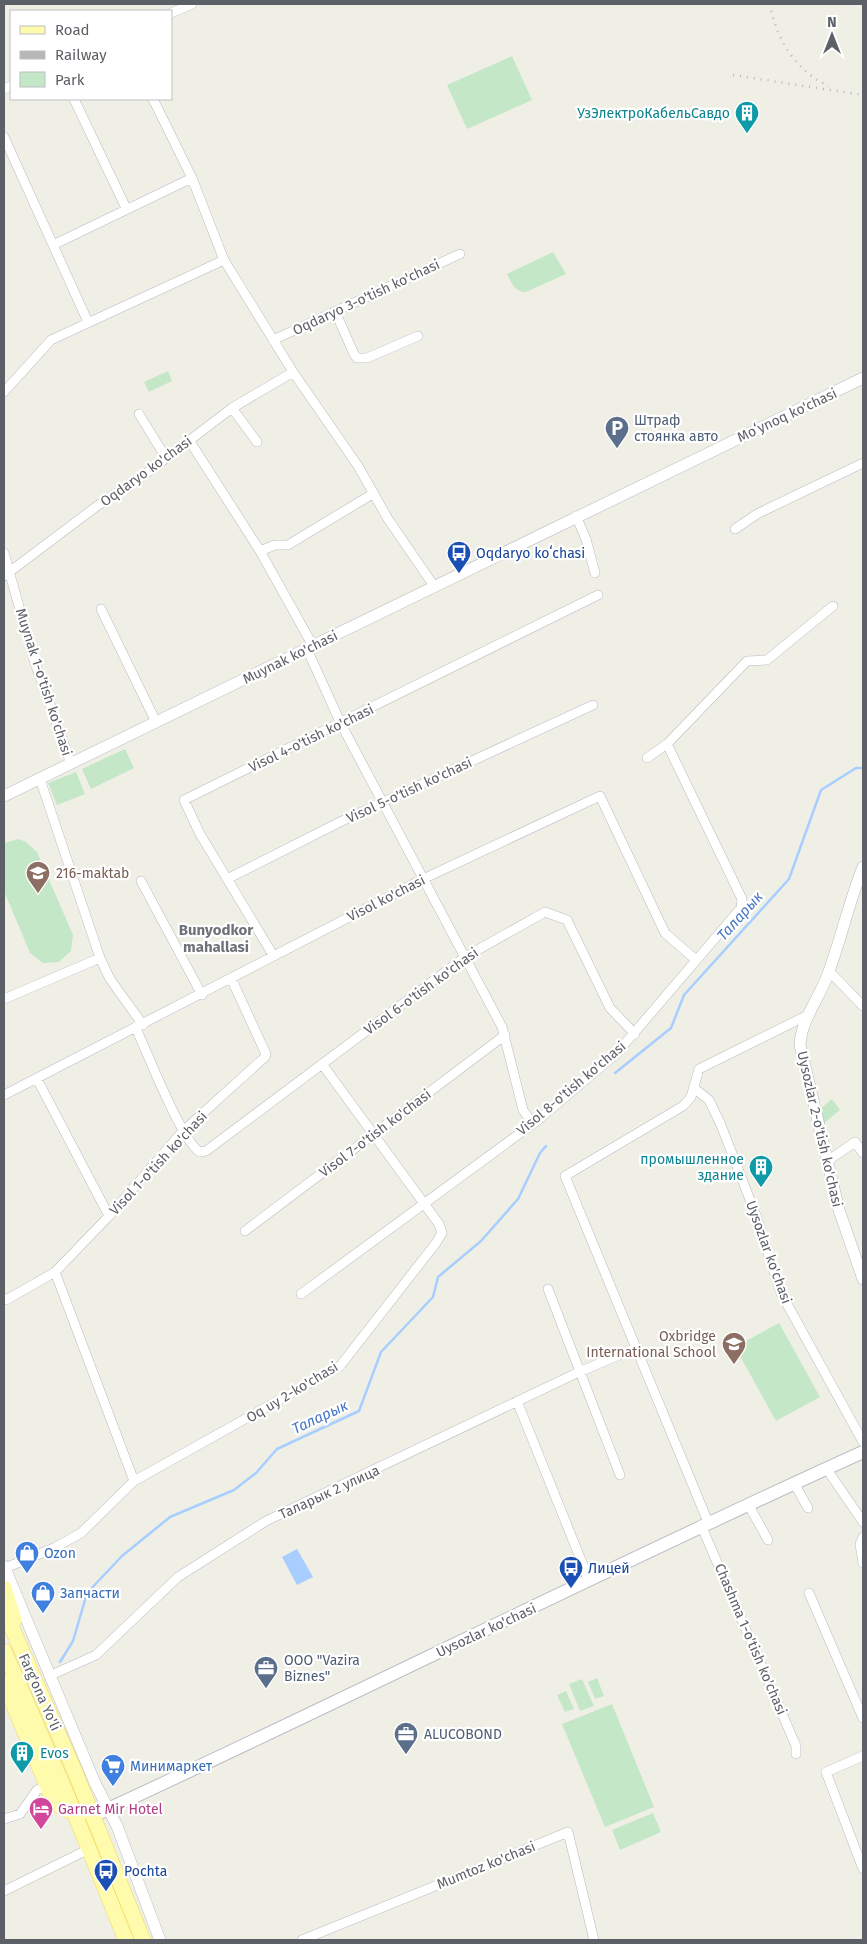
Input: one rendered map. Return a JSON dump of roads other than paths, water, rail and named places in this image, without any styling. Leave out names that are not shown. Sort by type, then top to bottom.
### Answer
[{"type":"main road","name":"Uysozlar ko'chasi","points":[[93,1816],[589,1580],[704,1523],[863,1452]]},
{"type":"main road","points":[[4,1588],[27,1662]]},
{"type":"main road","name":"Farg'ona Yo'li","points":[[4,1610],[144,1940]]},
{"type":"main road","name":"Farg'ona Yo'li","points":[[4,1651],[75,1814],[126,1940]]},
{"type":"main road","points":[[4,1686],[47,1786],[57,1804],[75,1814],[93,1816]]},
{"type":"main road","points":[[87,1843],[84,1825],[93,1816]]},
{"type":"street","points":[[172,13],[192,4]]},
{"type":"street","points":[[74,100],[126,208]]},
{"type":"street","points":[[154,100],[192,178],[224,260],[292,372],[434,586]]},
{"type":"street","points":[[4,137],[88,322]]},
{"type":"street","points":[[53,245],[126,208],[192,178]]},
{"type":"street","name":"Oqdaryo 3-o'tish ko'chasi","points":[[273,340],[460,254]]},
{"type":"street","points":[[4,392],[51,340],[224,260]]},
{"type":"street","points":[[335,311],[357,358],[367,358],[418,336]]},
{"type":"street","name":"Oqdaryo ko'chasi","points":[[7,573],[232,408],[292,372]]},
{"type":"street","name":"Moʻynoq ko'chasi","points":[[576,516],[863,378]]},
{"type":"street","points":[[232,408],[256,442]]},
{"type":"street","points":[[139,414],[166,458]]},
{"type":"street","points":[[189,440],[260,551],[310,647],[341,724],[505,1035],[523,1110],[532,1123]]},
{"type":"street","points":[[734,529],[757,514],[863,463]]},
{"type":"street","points":[[260,551],[275,545],[288,545],[374,493]]},
{"type":"street","points":[[576,516],[586,539],[595,573]]},
{"type":"street","name":"Muynak ko'chasi","points":[[4,796],[576,516]]},
{"type":"street","name":"Muynak 1-o'tish ko'chasi","points":[[4,553],[7,573],[34,660],[70,764]]},
{"type":"street","name":"Visol 4-o'tish ko'chasi","points":[[273,955],[200,834],[184,800],[341,724],[598,595]]},
{"type":"street","points":[[647,758],[668,744],[747,661],[767,660],[833,606]]},
{"type":"street","points":[[101,609],[156,722]]},
{"type":"street","name":"Visol 5-o'tish ko'chasi","points":[[227,879],[382,803],[593,705]]},
{"type":"street","name":"Visol 8-o'tish ko'chasi","points":[[301,1294],[532,1123],[616,1054],[741,908],[742,899],[668,744]]},
{"type":"street","points":[[40,779],[100,958],[110,979],[139,1027],[184,1131]]},
{"type":"street","name":"Visol ko'chasi","points":[[4,1095],[202,995],[273,955],[423,879],[600,796],[665,933],[696,960]]},
{"type":"street","name":"Uysozlar 2-o'tish ko'chasi","points":[[863,867],[850,902],[829,972],[802,1031],[800,1051],[838,1210],[863,1279]]},
{"type":"street","points":[[141,881],[202,995]]},
{"type":"street","name":"Visol 6-o'tish ko'chasi","points":[[184,1131],[195,1149],[200,1152],[206,1151],[464,957],[545,912],[564,918],[572,927],[610,1008],[634,1034]]},
{"type":"street","points":[[4,999],[100,958]]},
{"type":"street","points":[[829,972],[863,1006]]},
{"type":"street","name":"Visol 1-o'tish ko'chasi","points":[[4,1298],[6,1300],[55,1272],[109,1216],[184,1131],[266,1055],[231,978]]},
{"type":"street","points":[[694,1088],[699,1069],[810,1014]]},
{"type":"street","name":"Visol 7-o'tish ko'chasi","points":[[245,1231],[505,1035]]},
{"type":"street","name":"Oq uy 2-ko'chasi","points":[[4,1567],[54,1548],[80,1533],[134,1481],[340,1366],[442,1233],[439,1224],[424,1202],[322,1064]]},
{"type":"street","points":[[36,1079],[109,1216]]},
{"type":"street","name":"Chashma 1-o'tish ko'chasi","points":[[694,1088],[683,1106],[565,1176],[636,1348],[704,1523],[796,1746],[796,1754]]},
{"type":"street","name":"Uysozlar ko'chasi","points":[[694,1088],[709,1100],[721,1125],[757,1218],[782,1293],[863,1442]]},
{"type":"street","points":[[826,1162],[855,1142],[863,1153]]},
{"type":"street","points":[[55,1272],[134,1481]]},
{"type":"street","points":[[548,1288],[620,1475]]},
{"type":"street","name":"Таларык 2 улица","points":[[49,1676],[96,1655],[178,1577],[266,1521],[579,1372],[636,1348]]},
{"type":"street","points":[[518,1401],[589,1580]]},
{"type":"street","points":[[826,1468],[863,1522]]},
{"type":"street","points":[[794,1483],[808,1508]]},
{"type":"street","points":[[748,1504],[768,1540]]},
{"type":"street","points":[[863,1537],[860,1544],[863,1563]]},
{"type":"street","name":"Farg'ona Yo'li","points":[[4,1567],[49,1676],[108,1808],[160,1940]]},
{"type":"street","points":[[809,1593],[863,1718]]},
{"type":"street","points":[[863,1756],[826,1772],[863,1869]]},
{"type":"street","points":[[4,1819],[20,1814],[37,1790],[47,1786]]},
{"type":"street","name":"Mumtoz ko'chasi","points":[[302,1940],[568,1832],[594,1940]]},
{"type":"street","points":[[4,1891],[87,1843]]},
{"type":"water","points":[[297,1549],[313,1577],[297,1585],[282,1557]]},
{"type":"waterway","name":"Таларык","points":[[615,1073],[671,1028],[684,995],[789,879],[821,790],[856,768],[863,768]]},
{"type":"waterway","name":"Таларык","points":[[60,1662],[73,1641],[87,1593],[122,1556],[170,1517],[234,1490],[256,1473],[277,1449],[359,1411],[381,1352],[433,1297],[438,1277],[481,1241],[518,1199],[540,1153],[546,1146]]},
{"type":"railway","points":[[770,4],[777,30],[789,53],[807,72],[829,86]]},
{"type":"railway","points":[[733,75],[863,95]]},
{"type":"place","name":"УзЭлектроКабельСавдо","points":[[747,134]]},
{"type":"place","name":"Штраф стоянка авто","points":[[617,449]]},
{"type":"place","name":"Oqdaryo koʻchasi","points":[[459,574]]},
{"type":"place","name":"216-maktab","points":[[38,894]]},
{"type":"place","name":"промышленное здание","points":[[761,1188]]},
{"type":"place","name":"Oxbridge International School","points":[[734,1365]]},
{"type":"place","name":"Ozon","points":[[27,1574]]},
{"type":"place","name":"Лицей","points":[[571,1589]]},
{"type":"place","name":"Запчасти","points":[[43,1614]]},
{"type":"place","name":"OOO \"Vazira Biznes\"","points":[[266,1689]]},
{"type":"place","name":"ALUCOBOND","points":[[406,1755]]},
{"type":"place","name":"Evos","points":[[22,1774]]},
{"type":"place","name":"Минимаркет","points":[[113,1787]]},
{"type":"place","name":"Garnet Mir Hotel","points":[[41,1830]]},
{"type":"place","name":"Pochta","points":[[106,1892]]},
{"type":"district","name":"Bunyodkor mahallasi","points":[[216,938]]}]
